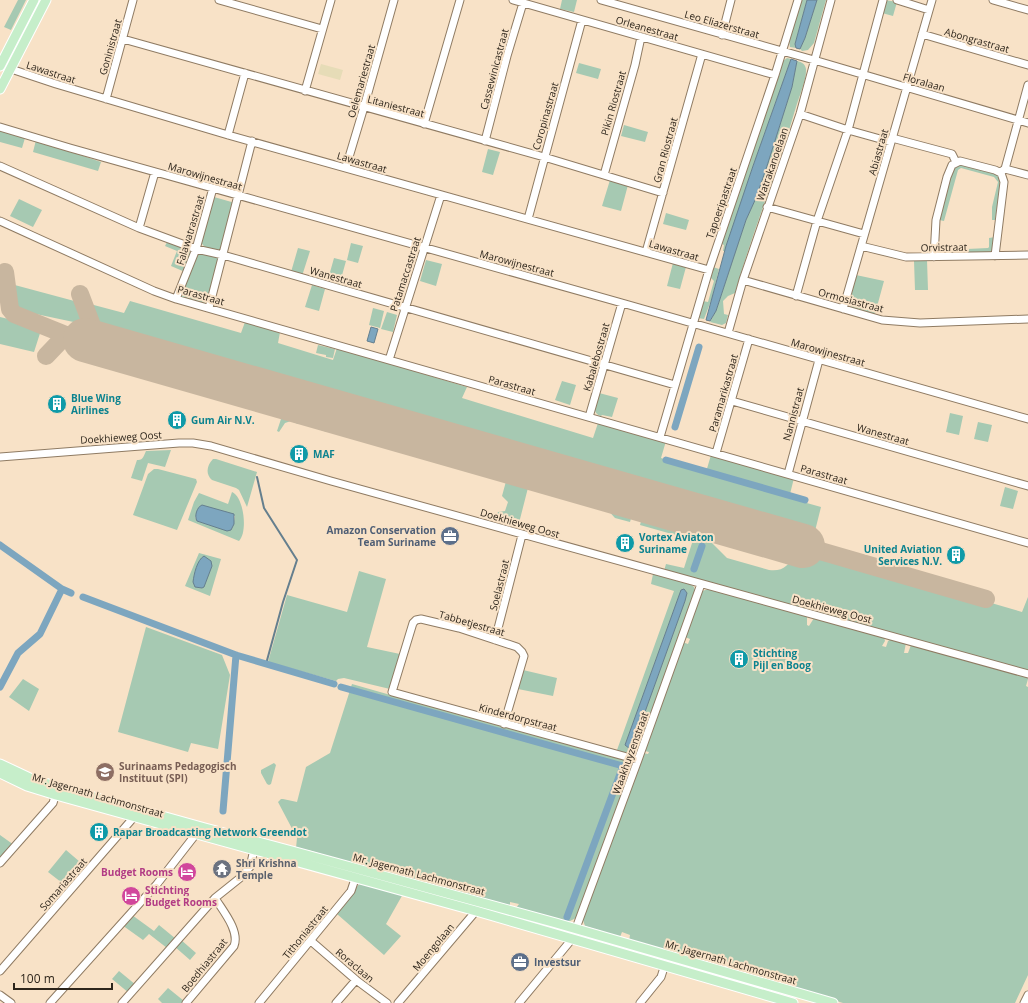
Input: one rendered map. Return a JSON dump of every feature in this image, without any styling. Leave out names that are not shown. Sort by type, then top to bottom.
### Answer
[{"type":"main road","points":[[0,66],[34,0]]},
{"type":"main road","points":[[0,89],[46,0]]},
{"type":"main road","name":"Mr. Jagernath Lachmonstraat","points":[[0,764],[57,791]]},
{"type":"main road","name":"Mr. Jagernath Lachmonstraat","points":[[0,773],[27,786],[57,791],[135,813],[196,834],[254,846],[478,907],[576,929],[833,1003]]},
{"type":"main road","name":"Mr. Jagernath Lachmonstraat","points":[[135,813],[205,828],[254,846]]},
{"type":"main road","name":"Mr. Jagernath Lachmonstraat","points":[[478,907],[572,939],[777,1001],[792,1003]]},
{"type":"street","name":"Goninistraat","points":[[106,99],[133,0]]},
{"type":"street","points":[[219,0],[322,29]]},
{"type":"street","points":[[305,91],[331,0]]},
{"type":"street","name":"Oelemariestraat","points":[[346,167],[394,0]]},
{"type":"street","points":[[424,124],[460,0]]},
{"type":"street","name":"Orleanestraat","points":[[513,0],[775,75]]},
{"type":"street","name":"Leo Eliazerstraat","points":[[601,0],[814,60]]},
{"type":"street","points":[[722,34],[731,0]]},
{"type":"street","name":"Tapoeripastraat","points":[[660,437],[674,385],[709,270],[783,52],[798,0]]},
{"type":"street","name":"Watrakanoelaan","points":[[728,333],[743,280],[800,114],[831,0]]},
{"type":"street","points":[[796,296],[818,221],[848,130],[883,0]]},
{"type":"street","points":[[897,0],[929,10]]},
{"type":"street","name":"Abiastraat","points":[[843,309],[932,0]]},
{"type":"street","points":[[993,0],[1028,10]]},
{"type":"street","name":"Cassewinicastraat","points":[[485,141],[507,56],[523,3]]},
{"type":"street","name":"Coropinastraat","points":[[528,219],[582,20]]},
{"type":"street","name":"Abongrastraat","points":[[922,34],[1028,64]]},
{"type":"street","name":"Pikin Riostraat","points":[[604,175],[641,37]]},
{"type":"street","name":"Litaniestraat","points":[[123,39],[544,157],[663,193]]},
{"type":"street","name":"Gran Riostraat","points":[[646,252],[702,54]]},
{"type":"street","name":"Floralaan","points":[[814,60],[1028,123]]},
{"type":"street","name":"Lawastraat","points":[[11,69],[56,84],[252,142],[346,167],[709,270]]},
{"type":"street","points":[[228,135],[245,73]]},
{"type":"street","points":[[995,256],[1004,188],[1003,171],[1028,85]]},
{"type":"street","points":[[800,114],[848,130],[952,154],[956,162]]},
{"type":"street","name":"Marowijnestraat","points":[[0,127],[238,196],[622,303],[1028,419]]},
{"type":"street","points":[[210,308],[252,142]]},
{"type":"street","points":[[934,257],[936,220],[946,177],[950,168],[956,162],[965,161],[996,170],[1028,175]]},
{"type":"street","name":"Wanestraat","points":[[0,166],[139,228],[196,250],[223,255],[674,385]]},
{"type":"street","points":[[139,228],[154,172]]},
{"type":"street","name":"Falawatrastraat","points":[[176,299],[196,250],[213,188]]},
{"type":"street","name":"Patamaccastraat","points":[[389,360],[441,195]]},
{"type":"street","points":[[768,207],[864,234]]},
{"type":"street","name":"Parastraat","points":[[0,221],[147,288],[176,299],[1028,543]]},
{"type":"street","name":"Orvistraat","points":[[861,246],[906,257],[1028,255]]},
{"type":"street","name":"Ormosiastraat","points":[[743,280],[882,320],[920,323],[1028,319]]},
{"type":"street","name":"Kabalebostraat","points":[[589,417],[622,303]]},
{"type":"street","name":"Paramarikastraat","points":[[716,453],[749,339]]},
{"type":"street","name":"Nannistraat","points":[[788,474],[801,421],[819,360]]},
{"type":"street","name":"Wanestraat","points":[[732,401],[1028,486]]},
{"type":"street","name":"Doekhieweg Oost","points":[[0,457],[179,443],[193,443],[211,446],[331,482],[1028,674]]},
{"type":"street","name":"Soelastraat","points":[[495,640],[522,535]]},
{"type":"street","name":"Waakhuyzenstraat","points":[[519,1003],[572,939],[701,584]]},
{"type":"street","name":"Tabbetjestraat","points":[[392,692],[413,623],[416,620],[421,619],[459,628],[517,647],[524,656],[504,724]]},
{"type":"street","name":"Kinderdorpstraat","points":[[392,692],[638,760]]},
{"type":"street","points":[[0,864],[53,803],[57,791]]},
{"type":"street","name":"Somariastraat","points":[[0,971],[135,813]]},
{"type":"street","points":[[50,1003],[157,884],[196,834]]},
{"type":"street","points":[[122,1003],[215,898],[240,878],[250,867],[254,846]]},
{"type":"street","name":"Tithoniastraat","points":[[259,1003],[351,891],[356,874]]},
{"type":"street","name":"Boedhiastraat","points":[[186,1003],[234,946],[236,938],[235,931],[215,898]]},
{"type":"street","name":"Moengolaan","points":[[398,1003],[478,907]]},
{"type":"street","name":"Roraclaan","points":[[311,941],[356,980],[387,1003]]},
{"type":"street","points":[[640,1003],[661,978],[668,955]]},
{"type":"street","points":[[336,1003],[356,980]]},
{"type":"street","points":[[777,1001],[781,988]]},
{"type":"street","points":[[0,995],[11,1003]]},
{"type":"green space","points":[[18,0],[26,0],[11,30],[4,27]]},
{"type":"green space","points":[[562,0],[577,0],[574,12],[560,9]]},
{"type":"green space","points":[[801,0],[807,0],[795,44],[796,48],[790,47],[789,41]]},
{"type":"green space","points":[[817,0],[826,0],[814,43],[808,50],[802,51],[800,49]]},
{"type":"green space","points":[[885,0],[897,2],[893,16],[882,13]]},
{"type":"green space","points":[[787,58],[791,59],[725,251],[723,251],[724,245],[720,243],[783,61]]},
{"type":"green space","points":[[797,61],[806,67],[804,82],[735,293],[728,296],[723,301],[724,314],[728,315],[726,323],[722,325],[710,322],[716,311],[746,220],[756,198],[767,166],[792,87]]},
{"type":"green space","points":[[579,63],[601,69],[598,79],[576,73]]},
{"type":"green space","points":[[624,125],[648,132],[645,142],[621,136]]},
{"type":"green space","points":[[0,131],[25,138],[22,148],[0,142]]},
{"type":"green space","points":[[36,140],[101,162],[98,171],[33,152]]},
{"type":"green space","points":[[488,149],[500,152],[493,175],[482,172]]},
{"type":"green space","points":[[958,164],[995,172],[1000,178],[1002,187],[995,220],[992,220],[992,207],[998,182],[994,177],[961,168],[958,170],[944,221],[939,220],[948,181],[954,168]]},
{"type":"green space","points":[[610,180],[628,185],[621,211],[602,206]]},
{"type":"green space","points":[[214,197],[235,203],[221,249],[216,250],[207,248],[201,242]]},
{"type":"green space","points":[[19,199],[42,210],[33,227],[10,216]]},
{"type":"green space","points":[[666,213],[689,220],[686,230],[663,224]]},
{"type":"green space","points":[[995,237],[993,250],[988,253],[940,253],[946,250],[988,248],[989,238]]},
{"type":"green space","points":[[167,242],[185,248],[191,252],[185,272],[171,266],[177,251],[165,246]]},
{"type":"green space","points":[[351,243],[363,246],[358,263],[347,260]]},
{"type":"green space","points":[[298,248],[310,251],[302,276],[291,272]]},
{"type":"green space","points":[[199,253],[217,257],[220,260],[209,301],[204,303],[181,297],[180,294]]},
{"type":"green space","points":[[334,258],[346,261],[339,286],[327,283]]},
{"type":"green space","points":[[426,260],[442,264],[436,286],[420,281]]},
{"type":"green space","points":[[927,260],[928,290],[915,290],[914,261]]},
{"type":"green space","points":[[673,263],[686,267],[680,289],[667,286]]},
{"type":"green space","points":[[713,267],[719,269],[712,298],[704,319],[698,318],[703,301],[708,302],[714,281],[710,277]]},
{"type":"green space","points":[[856,275],[884,281],[875,314],[856,310],[848,302]]},
{"type":"green space","points":[[11,284],[78,302],[83,324],[17,310]]},
{"type":"green space","points":[[312,285],[325,289],[319,311],[305,307]]},
{"type":"green space","points":[[130,301],[241,333],[245,322],[280,332],[278,343],[333,360],[337,348],[467,387],[462,398],[593,438],[598,423],[666,441],[661,458],[706,472],[711,455],[794,478],[789,498],[821,507],[815,531],[208,357],[92,322],[90,304],[124,313]]},
{"type":"green space","points":[[373,308],[384,311],[380,328],[369,325]]},
{"type":"green space","points":[[387,312],[397,315],[393,332],[381,329]]},
{"type":"green space","points":[[0,317],[42,327],[34,352],[0,344]]},
{"type":"green space","points":[[318,345],[335,349],[333,358],[316,353]]},
{"type":"green space","points":[[562,381],[576,385],[570,405],[555,400]]},
{"type":"green space","points":[[599,393],[618,398],[612,417],[601,416],[596,412],[595,406]]},
{"type":"green space","points":[[290,411],[301,415],[298,424],[291,421],[285,423],[279,432],[277,431],[282,416]]},
{"type":"green space","points":[[950,413],[963,416],[959,435],[946,432]]},
{"type":"green space","points":[[309,415],[330,422],[327,432],[306,425]]},
{"type":"green space","points":[[978,422],[992,425],[988,442],[974,439]]},
{"type":"green space","points":[[171,450],[165,467],[148,463],[142,481],[131,478],[137,460],[142,459],[146,451]]},
{"type":"green space","points":[[213,459],[257,472],[247,507],[239,490],[210,478],[208,475],[208,470],[209,464]]},
{"type":"green space","points":[[154,469],[196,479],[197,482],[177,530],[133,515],[148,474]]},
{"type":"green space","points":[[508,474],[530,480],[519,523],[496,517],[498,512],[505,511],[508,502],[502,496]]},
{"type":"green space","points":[[1005,487],[1018,491],[1013,509],[1000,506]]},
{"type":"green space","points":[[232,492],[236,495],[242,507],[244,523],[242,537],[239,541],[188,520],[194,502],[199,493],[228,504]],"holes":[[[235,516],[231,530],[197,521],[195,517]]]},
{"type":"green space","points":[[605,499],[634,508],[630,522],[615,518],[605,507]]},
{"type":"green space","points":[[644,511],[696,527],[727,558],[769,570],[782,569],[795,554],[807,555],[948,596],[950,591],[1022,612],[1028,597],[1028,671],[664,571],[666,564],[684,568],[693,540],[640,525]]},
{"type":"green space","points":[[199,553],[221,559],[210,596],[185,586]],"holes":[[[201,559],[212,566],[209,572],[194,576]]]},
{"type":"green space","points":[[359,571],[386,579],[367,647],[400,654],[390,689],[344,678],[336,681],[268,662],[287,595],[347,612]]},
{"type":"green space","points":[[653,574],[690,584],[694,587],[695,591],[637,754],[633,756],[617,750],[674,591],[651,584]],"holes":[[[684,589],[687,593],[632,748],[630,749],[625,745],[681,590]]]},
{"type":"green space","points":[[709,589],[807,616],[807,625],[809,626],[814,618],[884,637],[885,641],[882,646],[886,647],[888,641],[892,639],[906,643],[904,653],[908,653],[911,645],[1027,677],[1028,975],[1015,1003],[843,1003],[798,989],[794,985],[795,981],[776,976],[772,981],[728,969],[728,962],[725,961],[724,969],[629,941],[630,935],[622,932],[620,937],[585,926],[583,920],[584,917],[643,753],[648,754],[649,752],[645,751],[647,747],[645,746],[682,642],[688,644],[690,639],[685,637],[702,591]]},
{"type":"green space","points":[[146,627],[222,655],[230,675],[218,749],[191,743],[188,752],[118,732]]},
{"type":"green space","points":[[523,670],[557,678],[553,696],[518,689]]},
{"type":"green space","points":[[23,679],[39,689],[29,711],[9,697]]},
{"type":"green space","points":[[352,684],[631,761],[633,765],[576,918],[568,922],[516,908],[519,904],[510,902],[508,908],[361,865],[359,859],[357,859],[354,863],[351,863],[308,850],[296,848],[297,838],[278,802],[283,799],[297,802],[306,767],[330,753]]},
{"type":"green space","points":[[274,763],[276,765],[271,784],[269,785],[261,773],[261,770]]},
{"type":"green space","points":[[0,835],[14,845],[0,859]]},
{"type":"green space","points":[[66,850],[87,868],[70,889],[48,872]]},
{"type":"green space","points":[[359,884],[403,894],[386,924],[401,936],[384,955],[337,914]]},
{"type":"green space","points":[[132,915],[154,931],[159,925],[176,939],[167,948],[149,934],[143,940],[122,925]]},
{"type":"green space","points":[[585,938],[656,956],[657,959]]},
{"type":"green space","points":[[180,939],[196,953],[190,960],[174,946]]},
{"type":"green space","points":[[672,961],[771,990],[770,992],[670,963]]},
{"type":"green space","points":[[119,971],[136,985],[129,993],[112,979]]},
{"type":"green space","points":[[168,988],[184,1001],[183,1003],[162,1003],[158,999]]},
{"type":"sand","points":[[321,64],[343,70],[340,80],[318,74]]},
{"type":"water","points":[[807,0],[817,0],[800,49],[796,48],[795,44]]},
{"type":"water","points":[[791,59],[797,61],[792,87],[767,166],[756,198],[746,220],[716,311],[710,321],[706,320],[726,246]]},
{"type":"water","points":[[371,327],[378,329],[374,343],[367,341]]},
{"type":"water","points":[[202,505],[234,514],[234,524],[231,530],[227,531],[197,521],[196,512]]},
{"type":"water","points":[[204,556],[211,561],[212,566],[204,587],[195,587],[193,582],[195,571],[199,561]]},
{"type":"water","points":[[684,589],[687,593],[685,601],[632,748],[630,749],[625,745],[681,590]]},
{"type":"waterway","points":[[675,427],[699,347]]},
{"type":"waterway","points":[[666,460],[805,500]]},
{"type":"waterway","points":[[257,477],[264,508],[297,560],[283,602],[266,664]]},
{"type":"waterway","points":[[0,545],[62,589],[40,634],[18,653],[0,687]]},
{"type":"waterway","points":[[694,569],[702,546]]},
{"type":"waterway","points":[[62,589],[71,593]]},
{"type":"waterway","points":[[83,597],[236,655],[334,684]]},
{"type":"waterway","points":[[223,811],[236,655]]},
{"type":"waterway","points":[[341,687],[623,766],[567,917]]},
{"type":"taxiway","points":[[5,272],[10,309],[14,314],[66,335]]},
{"type":"taxiway","points":[[80,294],[99,344]]},
{"type":"taxiway","points":[[46,356],[66,335],[85,340]]},
{"type":"taxiway","points":[[803,546],[986,599]]},
{"type":"runway","points":[[85,340],[803,546]]},
{"type":"place","name":"Blue Wing Airlines","points":[[57,404]]},
{"type":"place","name":"Gum Air N.V.","points":[[177,420]]},
{"type":"place","name":"MAF","points":[[299,454]]},
{"type":"place","name":"Amazon Conservation Team Suriname","points":[[450,536]]},
{"type":"place","name":"Vortex Aviaton Suriname","points":[[625,543]]},
{"type":"place","name":"United Aviation Services N.V.","points":[[956,555]]},
{"type":"place","name":"Stichting Pijl en Boog","points":[[739,659]]},
{"type":"place","name":"Surinaams Pedagogisch Instituut (SPI)","points":[[105,772]]},
{"type":"place","name":"Rapar Broadcasting Network Greendot","points":[[99,832]]},
{"type":"place","name":"Shri Krishna Temple","points":[[222,869]]},
{"type":"place","name":"Budget Rooms","points":[[187,872]]},
{"type":"place","name":"Stichting Budget Rooms","points":[[131,896]]},
{"type":"place","name":"Investsur","points":[[520,962]]}]
